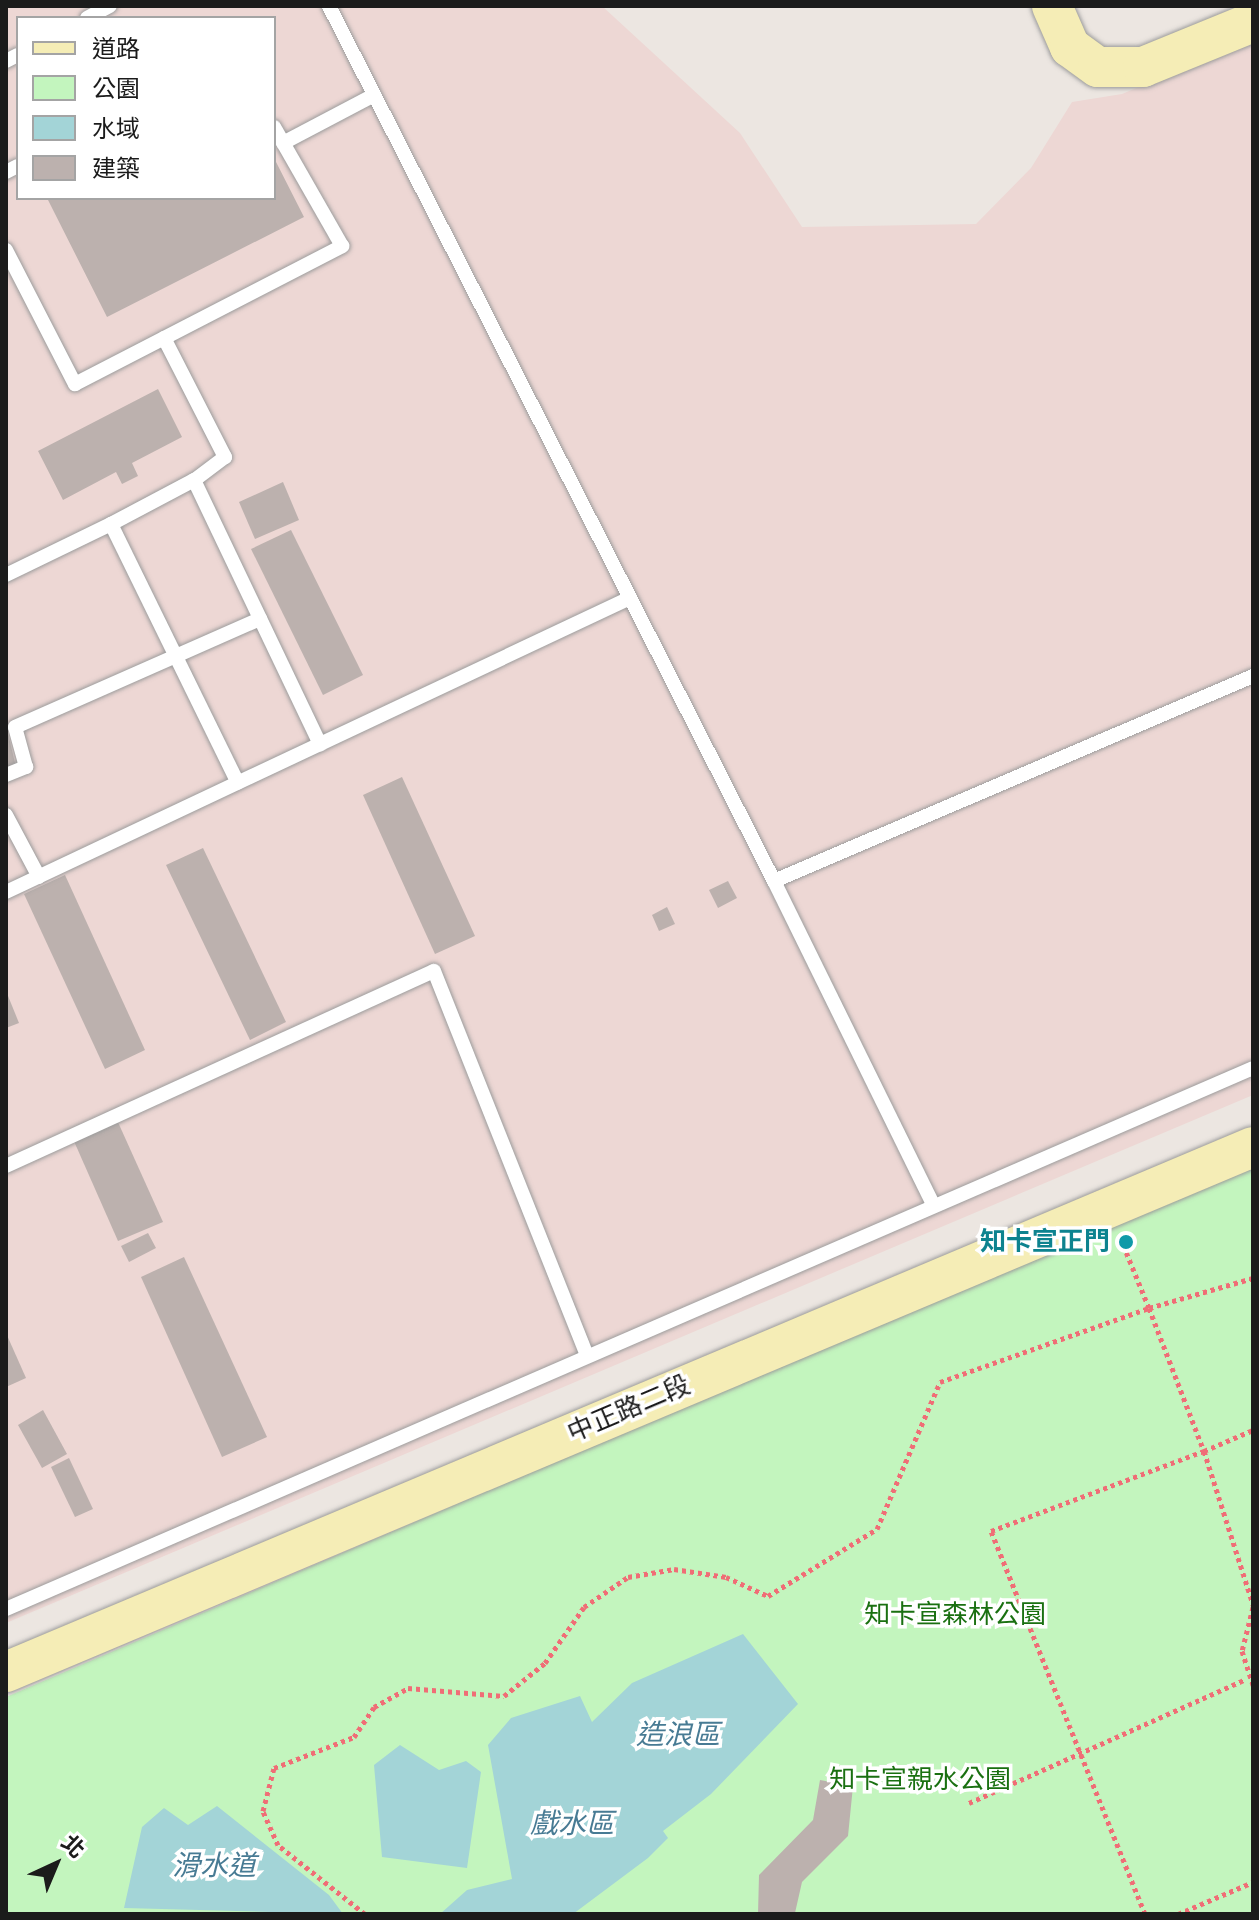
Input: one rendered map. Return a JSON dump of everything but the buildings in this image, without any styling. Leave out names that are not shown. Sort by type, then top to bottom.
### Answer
[{"type":"street","points":[[1052,6],[1070,47],[1098,67],[1143,67],[1253,22]]},
{"type":"street","name":"中正路二段","points":[[6,1672],[1253,1147]]},
{"type":"lane","points":[[91,16],[110,6]]},
{"type":"lane","points":[[329,6],[774,881],[933,1204]]},
{"type":"lane","points":[[283,143],[374,95]]},
{"type":"lane","points":[[6,250],[75,384],[342,246],[276,131]]},
{"type":"lane","points":[[6,575],[194,480],[225,457],[164,338]]},
{"type":"lane","points":[[194,480],[320,744]]},
{"type":"lane","points":[[111,524],[238,783]]},
{"type":"lane","points":[[6,892],[630,598]]},
{"type":"lane","points":[[6,775],[26,767],[15,727],[178,660],[260,619]]},
{"type":"lane","points":[[774,881],[1253,676]]},
{"type":"lane","points":[[6,815],[39,877]]},
{"type":"lane","points":[[6,1166],[434,971],[587,1355]]},
{"type":"lane","points":[[6,1609],[933,1204],[1253,1068]]},
{"type":"path","points":[[1108,1207],[1204,1451],[1253,1606],[1242,1651],[1246,1679],[1253,1685]]},
{"type":"path","points":[[365,1914],[278,1845],[263,1811],[274,1768],[354,1737],[374,1707],[408,1688],[504,1696],[545,1663],[584,1607],[628,1577],[674,1569],[726,1577],[768,1596],[877,1529],[940,1382],[1149,1308],[1253,1278]]},
{"type":"path","points":[[1145,1914],[991,1531],[1253,1430]]},
{"type":"path","points":[[969,1803],[1246,1679]]},
{"type":"path","points":[[1178,1914],[1253,1882]]},
{"type":"shaded area","points":[[6,6],[602,6],[740,133],[802,227],[976,224],[1031,168],[1072,102],[1122,94],[1253,39],[1253,1095],[6,1623]]},
{"type":"green space","name":"知卡宣森林公園","points":[[1253,1163],[1253,1914],[6,1914],[6,1697]]},
{"type":"water","points":[[743,1634],[798,1704],[711,1794],[663,1831],[668,1838],[648,1858],[573,1914],[440,1914],[467,1890],[512,1879],[488,1745],[511,1718],[580,1696],[592,1722],[632,1683]]},
{"type":"water","points":[[400,1745],[439,1770],[466,1761],[481,1772],[467,1868],[382,1857],[374,1765]]},
{"type":"water","name":"滑水道","points":[[217,1806],[329,1895],[343,1914],[124,1908],[142,1827],[164,1808],[188,1825]]},
{"type":"place","name":"知卡宣正門","points":[[1126,1242]]},
{"type":"water label","name":"造浪區","points":[[678,1735]]},
{"type":"water label","name":"戲水區","points":[[572,1824]]},
{"type":"park label","name":"知卡宣親水公園","points":[[920,1780]]}]
